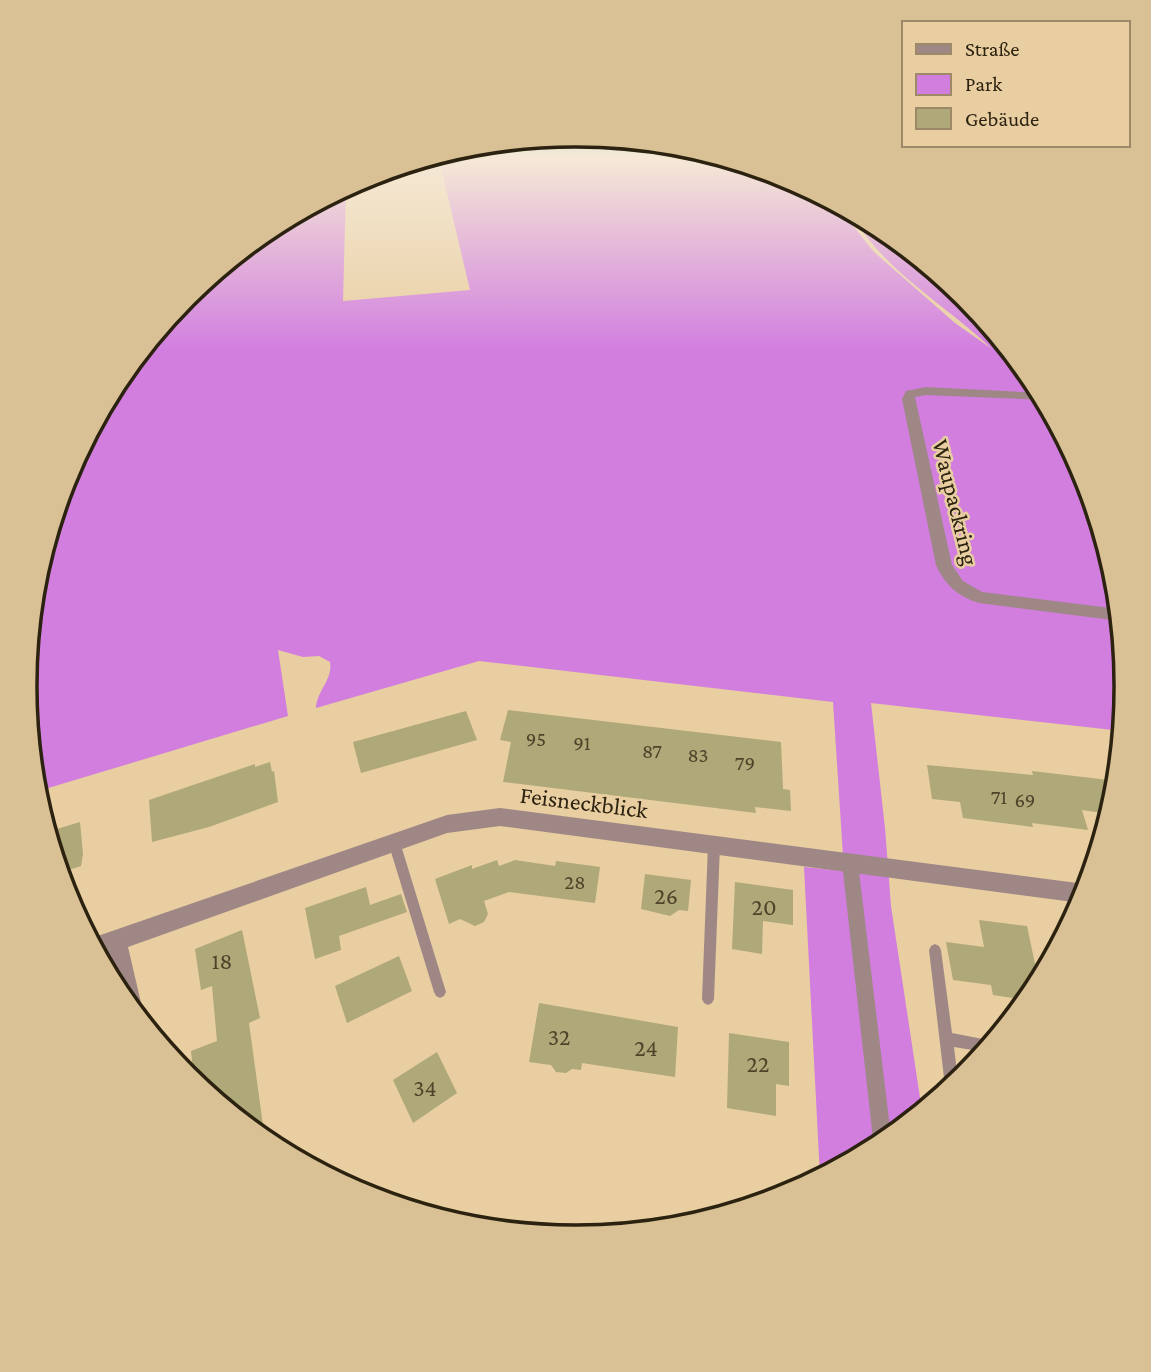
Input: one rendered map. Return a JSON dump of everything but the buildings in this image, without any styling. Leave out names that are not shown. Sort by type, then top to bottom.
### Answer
[{"type":"street","name":"Waupackring","points":[[1029,396],[926,391],[910,394],[908,399],[949,579],[959,588],[979,597],[1110,614]]},
{"type":"street","name":"Feisneckblick","points":[[103,945],[447,824],[500,817],[1073,892]]},
{"type":"street","points":[[850,863],[880,1130]]},
{"type":"street","points":[[116,940],[124,979]]},
{"type":"lane","points":[[394,842],[440,992]]},
{"type":"lane","points":[[708,999],[714,845]]},
{"type":"lane","points":[[935,950],[950,1072]]},
{"type":"lane","points":[[946,1039],[978,1044]]},
{"type":"green space","points":[[300,223],[345,223],[343,301],[470,290],[454,223],[851,223],[874,252],[955,323],[992,349],[896,268],[862,230],[931,281],[981,331],[1003,358],[1042,417],[1073,480],[1096,547],[1110,616],[1114,686],[1112,730],[871,703],[891,906],[920,1099],[875,1134],[819,1166],[804,867],[844,871],[833,702],[479,661],[316,708],[329,674],[330,662],[319,656],[303,657],[278,650],[288,716],[47,789],[38,721],[38,651],[41,616],[55,547],[65,513],[92,448],[128,387],[170,331],[220,281]]}]
